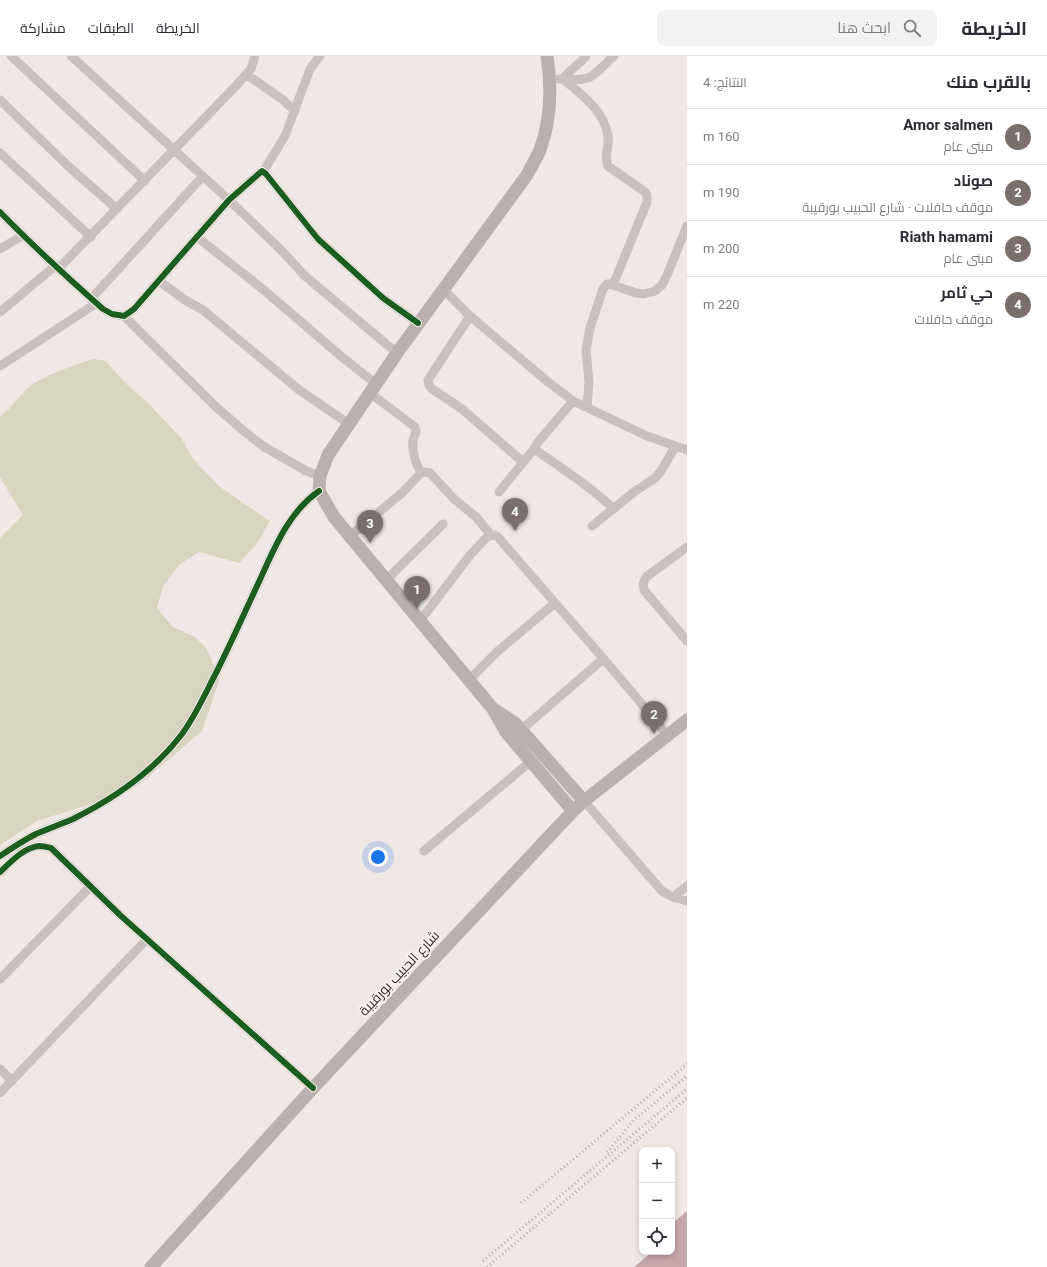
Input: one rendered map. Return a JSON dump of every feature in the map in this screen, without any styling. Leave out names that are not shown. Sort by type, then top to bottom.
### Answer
[{"type":"main road","points":[[547,56],[557,79],[550,104],[547,129],[539,152],[527,175],[418,323],[328,455],[320,476],[319,491],[334,517],[493,709],[506,732],[573,812]]},
{"type":"main road","points":[[493,709],[515,723],[584,801]]},
{"type":"main road","name":"شارع الحبيب بورقيبة","points":[[151,1267],[313,1088],[573,812],[584,801],[687,720]]},
{"type":"street","points":[[11,56],[144,181]]},
{"type":"street","points":[[71,56],[229,200],[282,251],[305,276],[397,353]]},
{"type":"street","points":[[0,312],[56,267],[118,209],[246,74],[254,63],[255,56]]},
{"type":"street","points":[[124,316],[134,309],[229,200],[260,172],[263,172],[285,136],[310,69],[320,56]]},
{"type":"street","points":[[557,79],[568,72],[586,56]]},
{"type":"street","points":[[557,79],[588,79],[599,71],[614,56]]},
{"type":"street","points":[[246,74],[283,100],[295,111]]},
{"type":"street","points":[[557,79],[596,108],[608,135],[606,157],[608,166],[645,192],[647,195],[647,202],[614,285]]},
{"type":"street","points":[[0,100],[68,166],[118,209]]},
{"type":"street","points":[[0,153],[90,236]]},
{"type":"street","points":[[263,172],[318,239],[383,298],[418,323]]},
{"type":"street","points":[[0,366],[94,301],[203,176]]},
{"type":"street","points":[[0,212],[22,236],[94,301],[112,314],[124,316],[215,406],[245,432],[263,446],[306,470],[320,476]]},
{"type":"street","points":[[587,407],[589,382],[586,349],[590,328],[603,289],[608,284],[636,293],[644,294],[655,291],[662,285],[667,275],[687,226]]},
{"type":"street","points":[[0,249],[22,236]]},
{"type":"street","points":[[198,237],[342,357],[415,427],[416,432],[413,440],[414,452],[421,474]]},
{"type":"street","points":[[159,281],[185,300],[203,310],[298,389],[349,424]]},
{"type":"street","points":[[443,289],[470,316],[573,401],[647,436],[687,450]]},
{"type":"street","points":[[470,316],[428,380],[429,385],[432,389],[467,414],[524,462]]},
{"type":"street","points":[[499,492],[524,462],[538,442],[573,401]]},
{"type":"street","points":[[592,526],[634,492],[655,478],[661,471],[675,447]]},
{"type":"street","points":[[534,449],[578,479],[614,509]]},
{"type":"street","points":[[350,536],[421,474],[425,472],[430,473],[454,499],[476,518],[491,535],[498,537],[632,691],[667,735]]},
{"type":"street","points":[[0,856],[36,834],[72,819],[101,804],[144,773],[168,752],[182,734],[205,696],[277,543],[295,514],[319,491]]},
{"type":"street","points":[[386,580],[442,524]]},
{"type":"street","points":[[420,621],[470,556],[483,541],[491,535]]},
{"type":"street","points":[[687,547],[646,578],[643,584],[644,590],[687,641]]},
{"type":"street","points":[[469,680],[509,641],[554,603]]},
{"type":"street","points":[[521,730],[603,659]]},
{"type":"street","points":[[424,851],[531,761]]},
{"type":"street","points":[[584,801],[662,891],[673,897],[687,901]]},
{"type":"street","points":[[0,872],[19,855],[30,848],[40,846],[51,848],[90,887],[313,1088]]},
{"type":"street","points":[[673,897],[687,886]]},
{"type":"street","points":[[0,980],[90,887]]},
{"type":"street","points":[[0,1093],[147,939]]},
{"type":"street","points":[[0,1069],[12,1081]]},
{"type":"shaded area","points":[[94,359],[106,361],[125,383],[147,402],[182,439],[193,459],[220,487],[270,521],[255,546],[239,563],[199,552],[180,564],[163,586],[157,608],[173,627],[195,637],[206,648],[220,678],[202,731],[142,782],[113,797],[37,821],[0,845],[0,538],[23,515],[0,477],[0,417],[28,388],[41,379]]},
{"type":"building","points":[[687,1211],[687,1267],[634,1267],[648,1255],[675,1255],[675,1221]]},
{"type":"railway","points":[[521,1203],[687,1064]]},
{"type":"railway","points":[[607,1152],[634,1120],[687,1076]]},
{"type":"railway","points":[[483,1261],[687,1089]]},
{"type":"railway","points":[[487,1267],[687,1098]]},
{"type":"cycle path","points":[[0,212],[51,262],[103,309],[112,314],[124,316],[134,309],[229,200],[262,171],[318,239],[383,298],[418,323]]},
{"type":"cycle path","points":[[0,856],[22,841],[73,819],[118,793],[146,772],[171,747],[187,727],[201,703],[282,534],[298,510],[319,491]]},
{"type":"cycle path","points":[[0,872],[23,852],[33,847],[44,846],[51,848],[120,915],[313,1088]]},
{"type":"place","name":"حي ثامر","points":[[515,531]]},
{"type":"place","name":"Riath hamami","points":[[370,543]]},
{"type":"place","name":"Amor salmen","points":[[417,609]]},
{"type":"place","name":"صوناد","points":[[654,734]]}]
